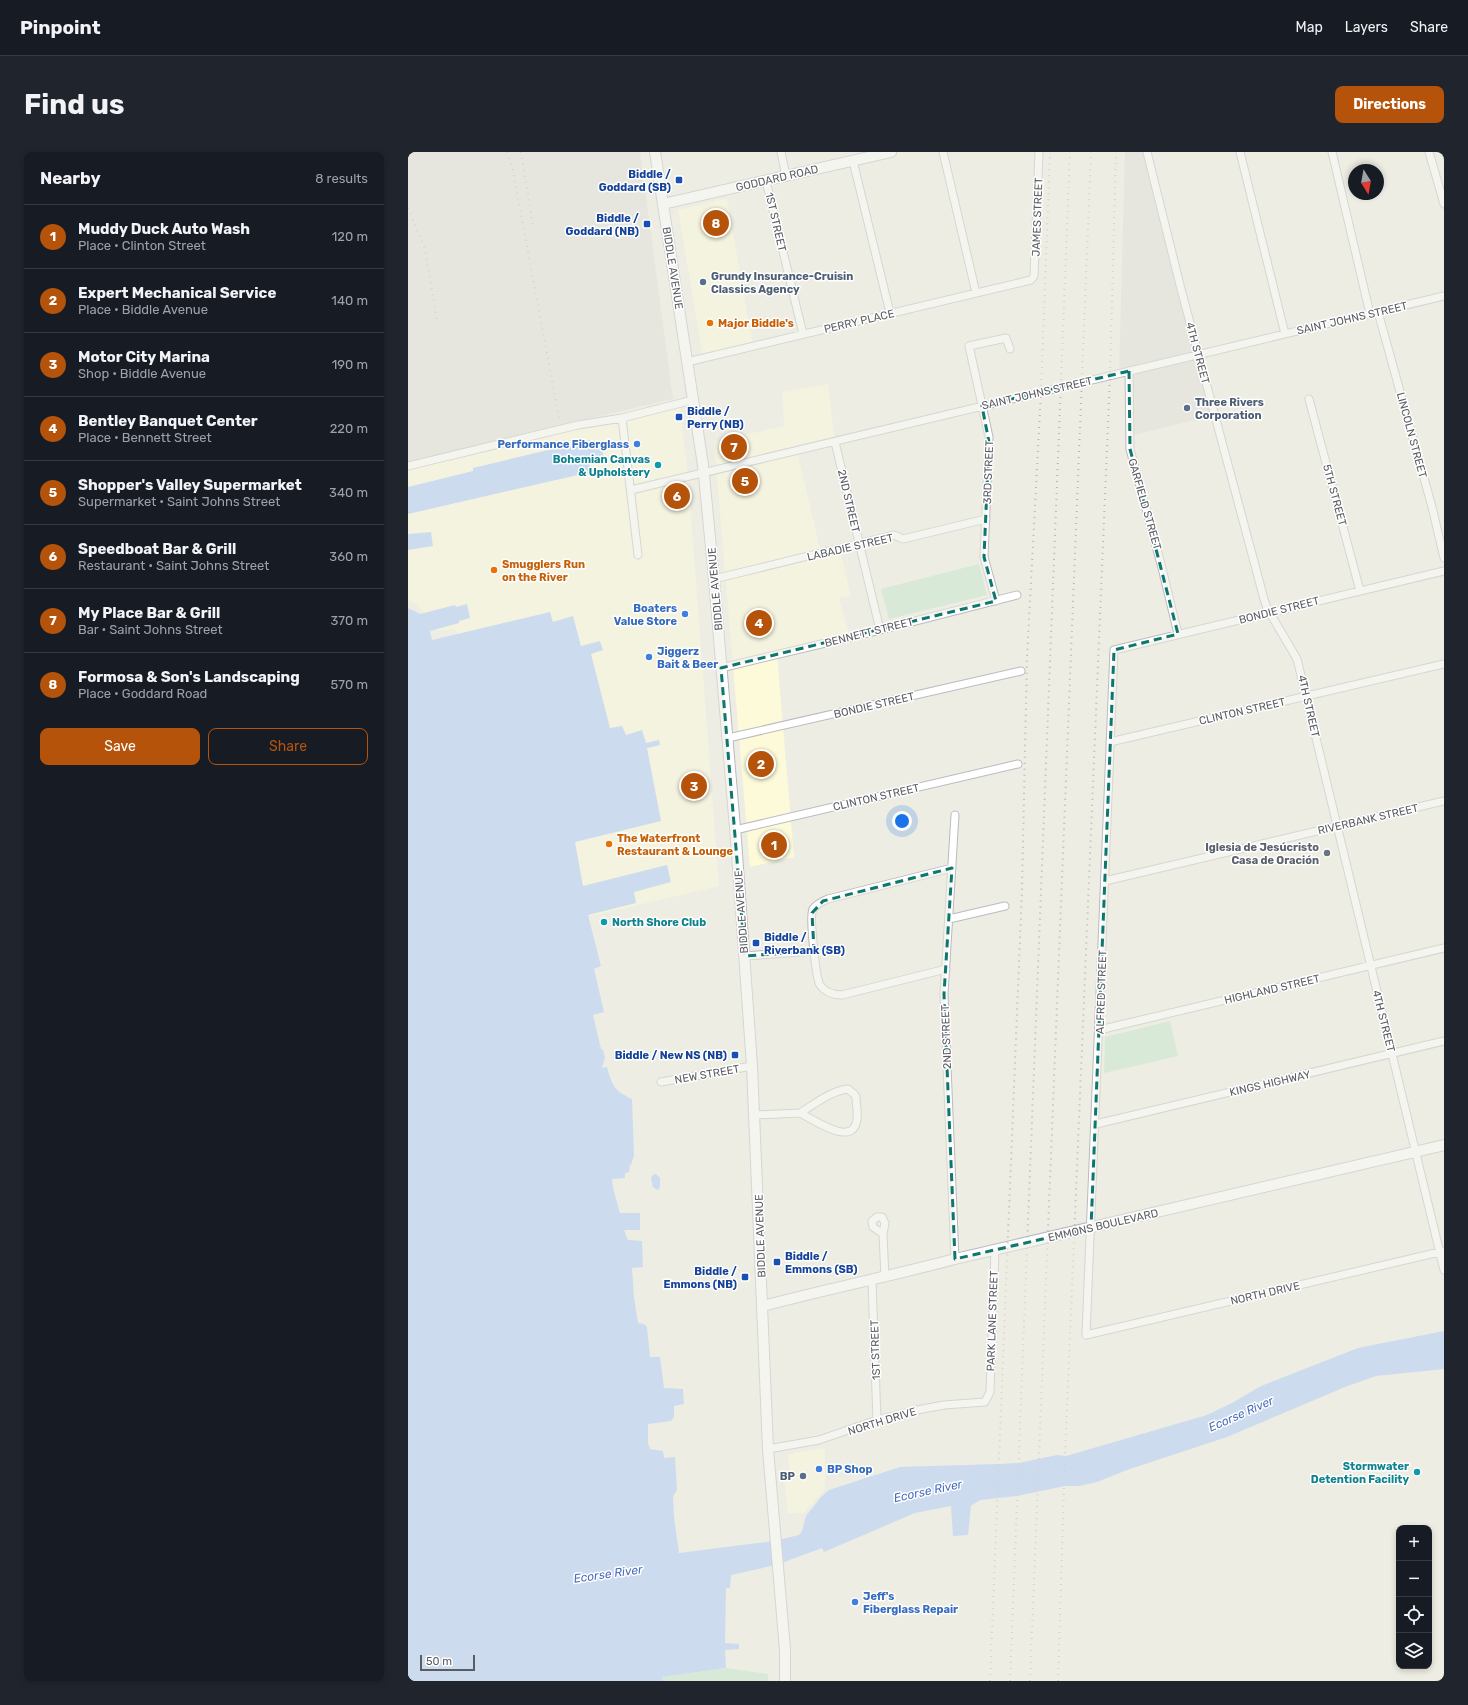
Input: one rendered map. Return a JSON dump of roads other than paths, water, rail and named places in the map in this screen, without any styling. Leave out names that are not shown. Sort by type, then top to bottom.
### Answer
[{"type":"main road","name":"BIDDLE AVENUE","points":[[655,152],[703,473],[728,738],[745,956],[755,1115],[768,1450],[785,1650],[785,1681]]},
{"type":"main road","name":"GODDARD ROAD","points":[[663,204],[891,152]]},
{"type":"main road","name":"EMMONS BOULEVARD","points":[[763,1306],[812,1293],[885,1278],[955,1259],[1444,1145]]},
{"type":"street","points":[[781,152],[786,176]]},
{"type":"street","points":[[943,152],[976,293]]},
{"type":"street","name":"JAMES STREET","points":[[1031,280],[1034,276],[1039,152]]},
{"type":"street","name":"4TH STREET","points":[[1147,152],[1198,355],[1264,599],[1297,658],[1415,1152],[1442,1251],[1444,1270]]},
{"type":"street","points":[[1240,152],[1285,334]]},
{"type":"street","points":[[1332,152],[1370,314]]},
{"type":"street","points":[[1429,152],[1444,204]]},
{"type":"street","points":[[853,161],[890,313]]},
{"type":"street","name":"1ST STREET","points":[[766,180],[803,334]]},
{"type":"street","name":"PERRY PLACE","points":[[687,362],[1031,280]]},
{"type":"street","name":"SAINT JOHNS STREET","points":[[631,490],[1444,296]]},
{"type":"street","name":"LINCOLN STREET","points":[[1378,312],[1432,507],[1444,558]]},
{"type":"street","name":"3RD STREET","points":[[996,601],[984,557],[990,442],[969,346],[1006,338],[1010,349]]},
{"type":"street","name":"GARFIELD STREET","points":[[1129,371],[1130,450],[1178,634]]},
{"type":"street","name":"5TH STREET","points":[[1309,399],[1360,591]]},
{"type":"street","points":[[408,466],[578,425],[622,418],[693,400]]},
{"type":"street","points":[[622,418],[638,555]]},
{"type":"street","name":"2ND STREET","points":[[835,442],[880,630]]},
{"type":"street","name":"LABADIE STREET","points":[[714,580],[894,535],[904,539],[986,519]]},
{"type":"street","name":"BONDIE STREET","points":[[1114,650],[1444,571]]},
{"type":"street","name":"BENNETT STREET","points":[[721,668],[1017,595]]},
{"type":"street","name":"ALFRED STREET","points":[[1086,1335],[1096,1124],[1114,650]]},
{"type":"street","name":"CLINTON STREET","points":[[1110,742],[1444,664]]},
{"type":"street","name":"BONDIE STREET","points":[[728,738],[1021,671]]},
{"type":"street","name":"CLINTON STREET","points":[[735,830],[1018,764]]},
{"type":"street","name":"RIVERBANK STREET","points":[[1105,881],[1444,801]]},
{"type":"street","name":"2ND STREET","points":[[955,815],[944,994],[955,1259]]},
{"type":"street","points":[[946,970],[838,995],[827,992],[820,984],[816,972],[812,913],[813,909],[823,901],[952,868]]},
{"type":"street","points":[[948,919],[1005,906]]},
{"type":"street","name":"HIGHLAND STREET","points":[[1099,1030],[1444,948]]},
{"type":"street","points":[[745,956],[814,951]]},
{"type":"street","name":"KINGS HIGHWAY","points":[[1096,1124],[1444,1042]]},
{"type":"street","name":"NEW STREET","points":[[661,1082],[752,1066]]},
{"type":"street","points":[[755,1115],[800,1113],[840,1090],[848,1089],[856,1097],[857,1119],[855,1126],[851,1130],[845,1132],[830,1129],[800,1113]]},
{"type":"street","points":[[884,1234],[885,1278]]},
{"type":"street","name":"PARK LANE STREET","points":[[990,1392],[995,1250]]},
{"type":"street","name":"NORTH DRIVE","points":[[1086,1335],[1442,1251]]},
{"type":"street","name":"1ST STREET","points":[[872,1281],[877,1420]]},
{"type":"street","name":"NORTH DRIVE","points":[[768,1450],[819,1440],[877,1420],[928,1408],[985,1402],[990,1392]]},
{"type":"water","points":[[590,440],[592,447],[601,445],[604,458],[589,462],[591,472],[408,514],[408,487],[473,471],[473,468]]},
{"type":"water","points":[[431,532],[433,546],[408,550],[408,534]]},
{"type":"water","name":"Ecorse River","points":[[467,604],[470,618],[459,621],[459,623],[430,631],[432,640],[550,612],[553,622],[573,616],[581,646],[600,641],[603,650],[591,654],[610,728],[622,726],[626,735],[642,730],[646,743],[659,740],[660,745],[647,748],[661,821],[575,842],[583,886],[667,865],[671,882],[634,892],[636,903],[588,915],[601,966],[594,969],[604,1012],[593,1015],[601,1049],[603,1050],[605,1057],[602,1068],[607,1067],[612,1083],[617,1090],[632,1099],[634,1155],[629,1172],[625,1173],[625,1178],[612,1179],[620,1213],[640,1213],[640,1230],[624,1230],[628,1240],[642,1241],[643,1267],[632,1268],[638,1323],[644,1324],[647,1327],[650,1357],[660,1357],[664,1388],[683,1389],[684,1404],[674,1406],[674,1417],[671,1421],[648,1424],[648,1443],[650,1449],[663,1451],[664,1458],[675,1457],[677,1490],[673,1496],[674,1517],[679,1553],[774,1541],[799,1535],[802,1531],[806,1516],[821,1497],[829,1490],[900,1467],[1019,1463],[1057,1455],[1066,1456],[1207,1415],[1232,1403],[1261,1386],[1358,1348],[1444,1331],[1444,1369],[1376,1376],[1345,1387],[1227,1437],[1127,1470],[1097,1482],[1079,1486],[1065,1486],[1017,1496],[980,1500],[971,1506],[968,1535],[953,1536],[951,1506],[915,1513],[824,1552],[822,1548],[776,1565],[731,1575],[730,1588],[726,1588],[725,1643],[739,1644],[739,1649],[725,1650],[726,1668],[662,1677],[663,1681],[408,1681],[408,608],[420,614],[455,605],[456,607]]},
{"type":"water","points":[[656,1174],[660,1178],[660,1187],[658,1190],[653,1187],[651,1178]]},
{"type":"railway","points":[[507,152],[512,166],[559,418]]},
{"type":"railway","points":[[521,152],[533,225]]},
{"type":"railway","points":[[990,1681],[1022,889],[1027,658],[1041,392],[1050,152]]},
{"type":"railway","points":[[1010,1681],[1070,152]]},
{"type":"railway","points":[[1030,1681],[1091,152]]},
{"type":"railway","points":[[1058,1681],[1065,1455],[1110,376],[1116,152]]},
{"type":"railway","points":[[408,208],[425,249],[437,320]]},
{"type":"place","name":"Biddle / Goddard (SB)","points":[[679,180]]},
{"type":"place","name":"Formosa & Son's Landscaping","points":[[716,223]]},
{"type":"place","name":"Biddle / Goddard (NB)","points":[[647,224]]},
{"type":"place","name":"Grundy Insurance-Cruisin Classics Agency","points":[[703,282]]},
{"type":"place","name":"Major Biddle's","points":[[710,323]]},
{"type":"place","name":"Three Rivers Corporation","points":[[1187,408]]},
{"type":"place","name":"Biddle / Perry (NB)","points":[[679,417]]},
{"type":"place","name":"Performance Fiberglass","points":[[637,444]]},
{"type":"place","name":"My Place Bar & Grill","points":[[734,447]]},
{"type":"place","name":"Bohemian Canvas & Upholstery","points":[[658,465]]},
{"type":"place","name":"Shopper's Valley Supermarket","points":[[745,481]]},
{"type":"place","name":"Speedboat Bar & Grill","points":[[677,496]]},
{"type":"place","name":"Smugglers Run on the River","points":[[494,570]]},
{"type":"place","name":"Boaters Value Store","points":[[685,614]]},
{"type":"place","name":"Bentley Banquet Center","points":[[759,623]]},
{"type":"place","name":"Jiggerz Bait & Beer","points":[[649,657]]},
{"type":"place","name":"Expert Mechanical Service","points":[[761,764]]},
{"type":"place","name":"Motor City Marina","points":[[694,786]]},
{"type":"place","name":"The Waterfront Restaurant & Lounge","points":[[609,844]]},
{"type":"place","name":"Muddy Duck Auto Wash","points":[[774,845]]},
{"type":"place","name":"Iglesia de Jesúcristo Casa de Oración","points":[[1327,853]]},
{"type":"place","name":"North Shore Club","points":[[604,922]]},
{"type":"place","name":"Biddle / Riverbank (SB)","points":[[756,943]]},
{"type":"place","name":"Biddle / New NS (NB)","points":[[735,1055]]},
{"type":"place","name":"Biddle / Emmons (SB)","points":[[777,1262]]},
{"type":"place","name":"Biddle / Emmons (NB)","points":[[745,1277]]},
{"type":"place","name":"BP Shop","points":[[819,1469]]},
{"type":"place","name":"Stormwater Detention Facility","points":[[1417,1472]]},
{"type":"place","name":"BP","points":[[803,1476]]},
{"type":"place","name":"Jeff's Fiberglass Repair","points":[[855,1602]]}]
